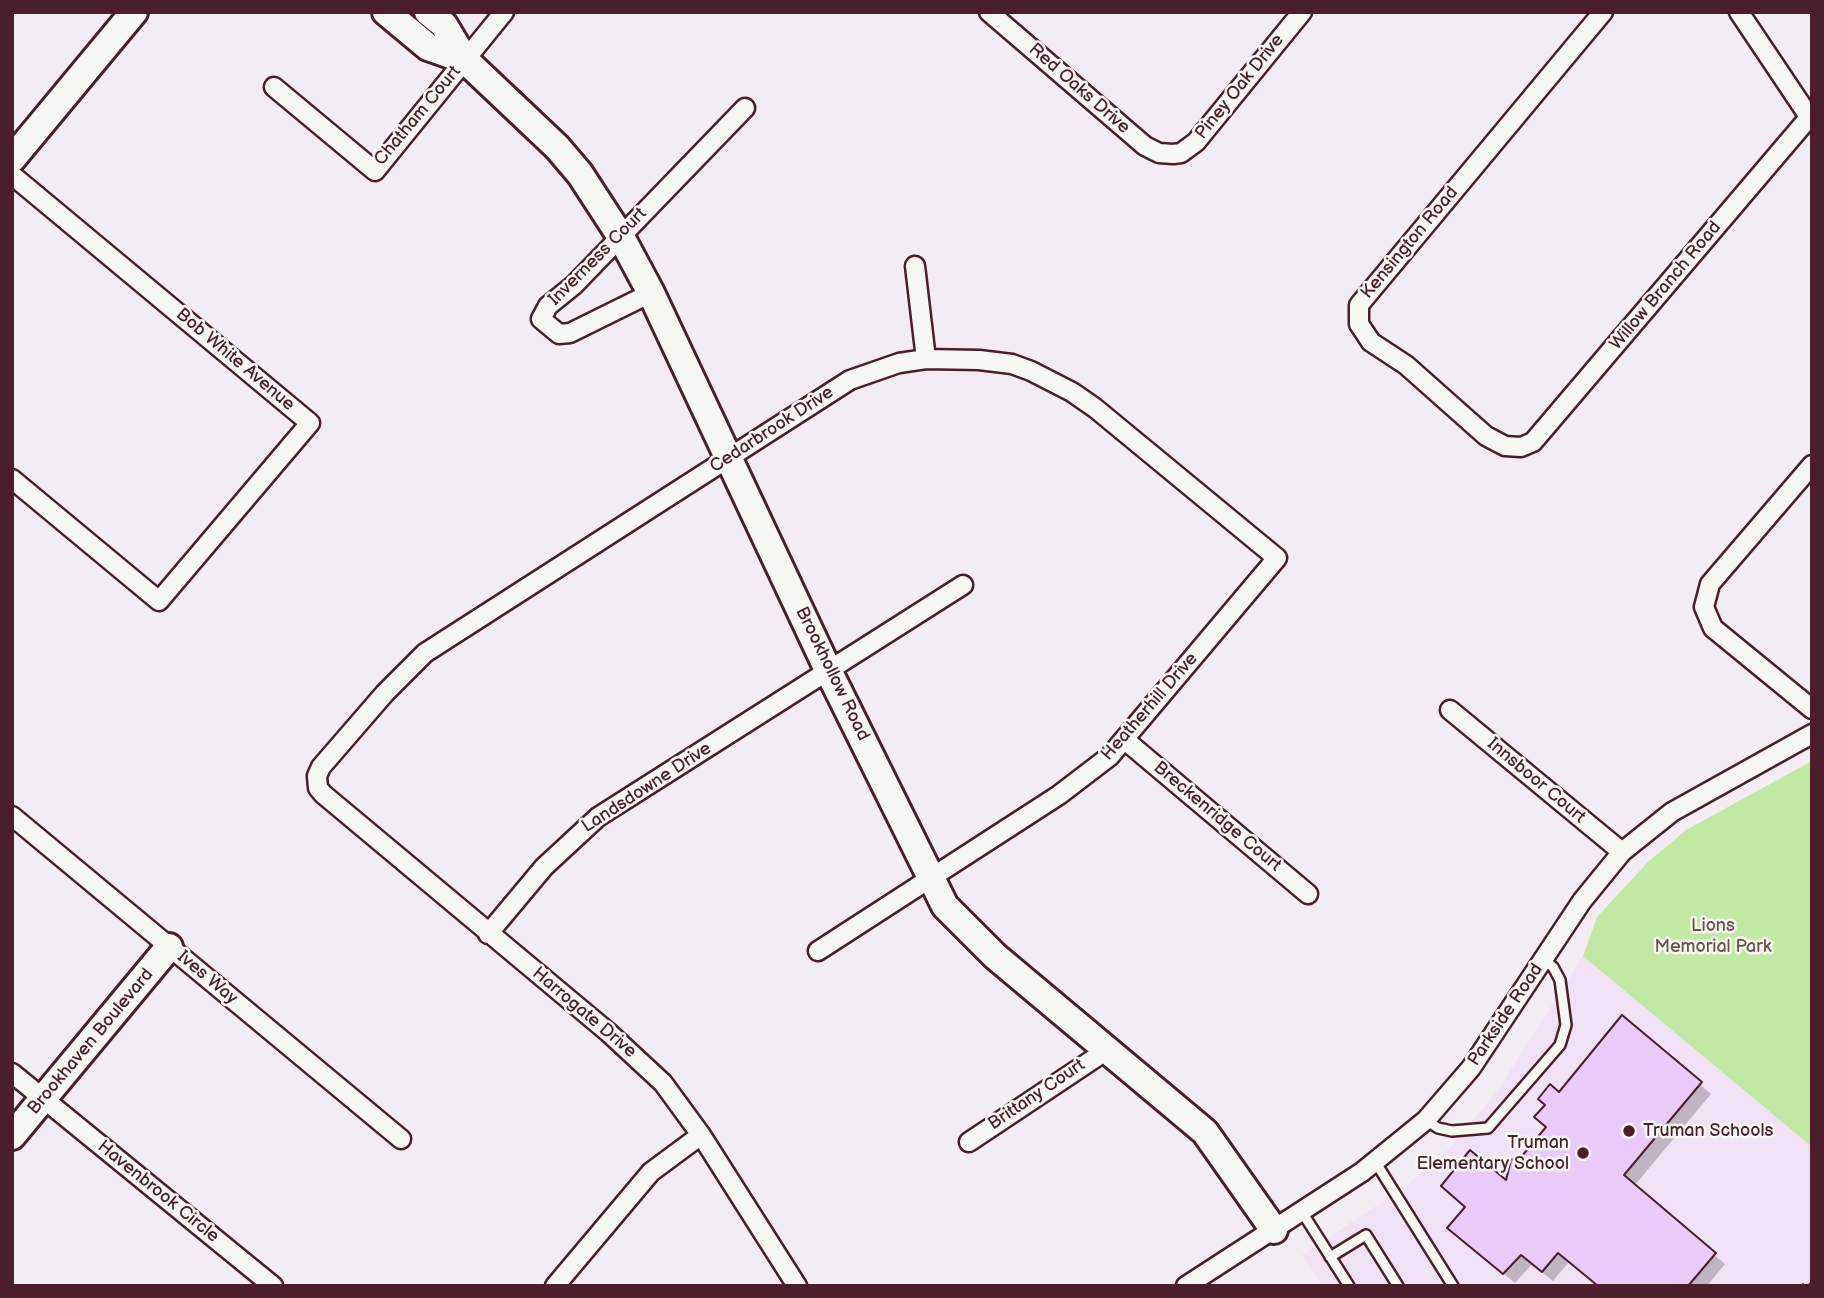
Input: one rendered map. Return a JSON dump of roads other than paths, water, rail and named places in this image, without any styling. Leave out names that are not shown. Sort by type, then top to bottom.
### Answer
[{"type":"street","points":[[12,159],[134,12]]},
{"type":"street","name":"Brookhollow Road","points":[[386,12],[428,47],[465,60]]},
{"type":"street","name":"Brookhollow Road","points":[[428,12],[444,25],[465,60],[557,147],[580,174],[621,237],[651,293],[730,458],[829,672],[931,877],[954,917],[1107,1051],[1194,1121],[1217,1144],[1273,1230]]},
{"type":"street","points":[[465,60],[505,12]]},
{"type":"street","name":"Red Oaks Drive","points":[[989,12],[1145,146],[1159,153],[1173,154]]},
{"type":"street","name":"Piney Oak Drive","points":[[1173,154],[1181,153],[1196,142],[1302,12]]},
{"type":"street","name":"Kensington Road","points":[[1513,447],[1486,436],[1406,365],[1371,342],[1359,324],[1359,305],[1602,12]]},
{"type":"street","points":[[1739,12],[1811,117]]},
{"type":"street","name":"Chatham Court","points":[[274,87],[375,171],[465,60]]},
{"type":"street","name":"Inverness Court","points":[[651,293],[570,333],[559,334],[541,319],[548,306],[575,285],[745,108]]},
{"type":"street","name":"Willow Branch Road","points":[[1513,447],[1527,446],[1534,442],[1811,117]]},
{"type":"street","name":"Bob White Avenue","points":[[12,175],[310,423],[159,601],[12,480]]},
{"type":"street","points":[[915,266],[926,359]]},
{"type":"street","name":"Cedarbrook Drive","points":[[318,788],[317,776],[321,767],[385,693],[425,653],[850,380],[898,363],[926,359],[979,359],[1012,364],[1051,380],[1103,415],[1277,558]]},
{"type":"street","points":[[1812,465],[1710,584],[1704,607],[1713,628],[1812,709]]},
{"type":"street","name":"Heatherhill Drive","points":[[818,951],[1082,779],[1125,740],[1277,558]]},
{"type":"street","name":"Landsdowne Drive","points":[[488,933],[544,867],[598,817],[963,585]]},
{"type":"street","name":"Innsboor Court","points":[[1450,710],[1622,852]]},
{"type":"street","name":"Parkside Road","points":[[1187,1285],[1376,1163],[1426,1120],[1471,1068],[1582,901],[1622,852],[1672,812],[1812,734]]},
{"type":"street","name":"Breckenridge Court","points":[[1125,740],[1308,894]]},
{"type":"street","name":"Harrogate Drive","points":[[318,788],[640,1060],[663,1083],[701,1136],[797,1286]]},
{"type":"street","name":"Ives Way","points":[[12,816],[401,1139]]},
{"type":"street","name":"Brookhaven Boulevard","points":[[12,1136],[169,947]]},
{"type":"street","name":"Brittany Court","points":[[969,1142],[1107,1051]]},
{"type":"street","name":"Havenbrook Circle","points":[[12,1073],[273,1286]]},
{"type":"street","points":[[555,1286],[650,1172],[701,1136]]},
{"type":"lane","points":[[1426,1120],[1438,1128],[1452,1131],[1488,1128],[1560,1045],[1566,1025],[1560,980],[1553,967],[1544,959]]},
{"type":"lane","points":[[1376,1163],[1453,1286]]},
{"type":"lane","points":[[1302,1212],[1349,1286]]},
{"type":"lane","points":[[1330,1257],[1366,1235],[1398,1286]]},
{"type":"place","name":"Truman Schools","points":[[1629,1131]]},
{"type":"place","name":"Truman Elementary School","points":[[1583,1153]]},
{"type":"park label","name":"Lions Memorial Park","points":[[1713,936]]}]
